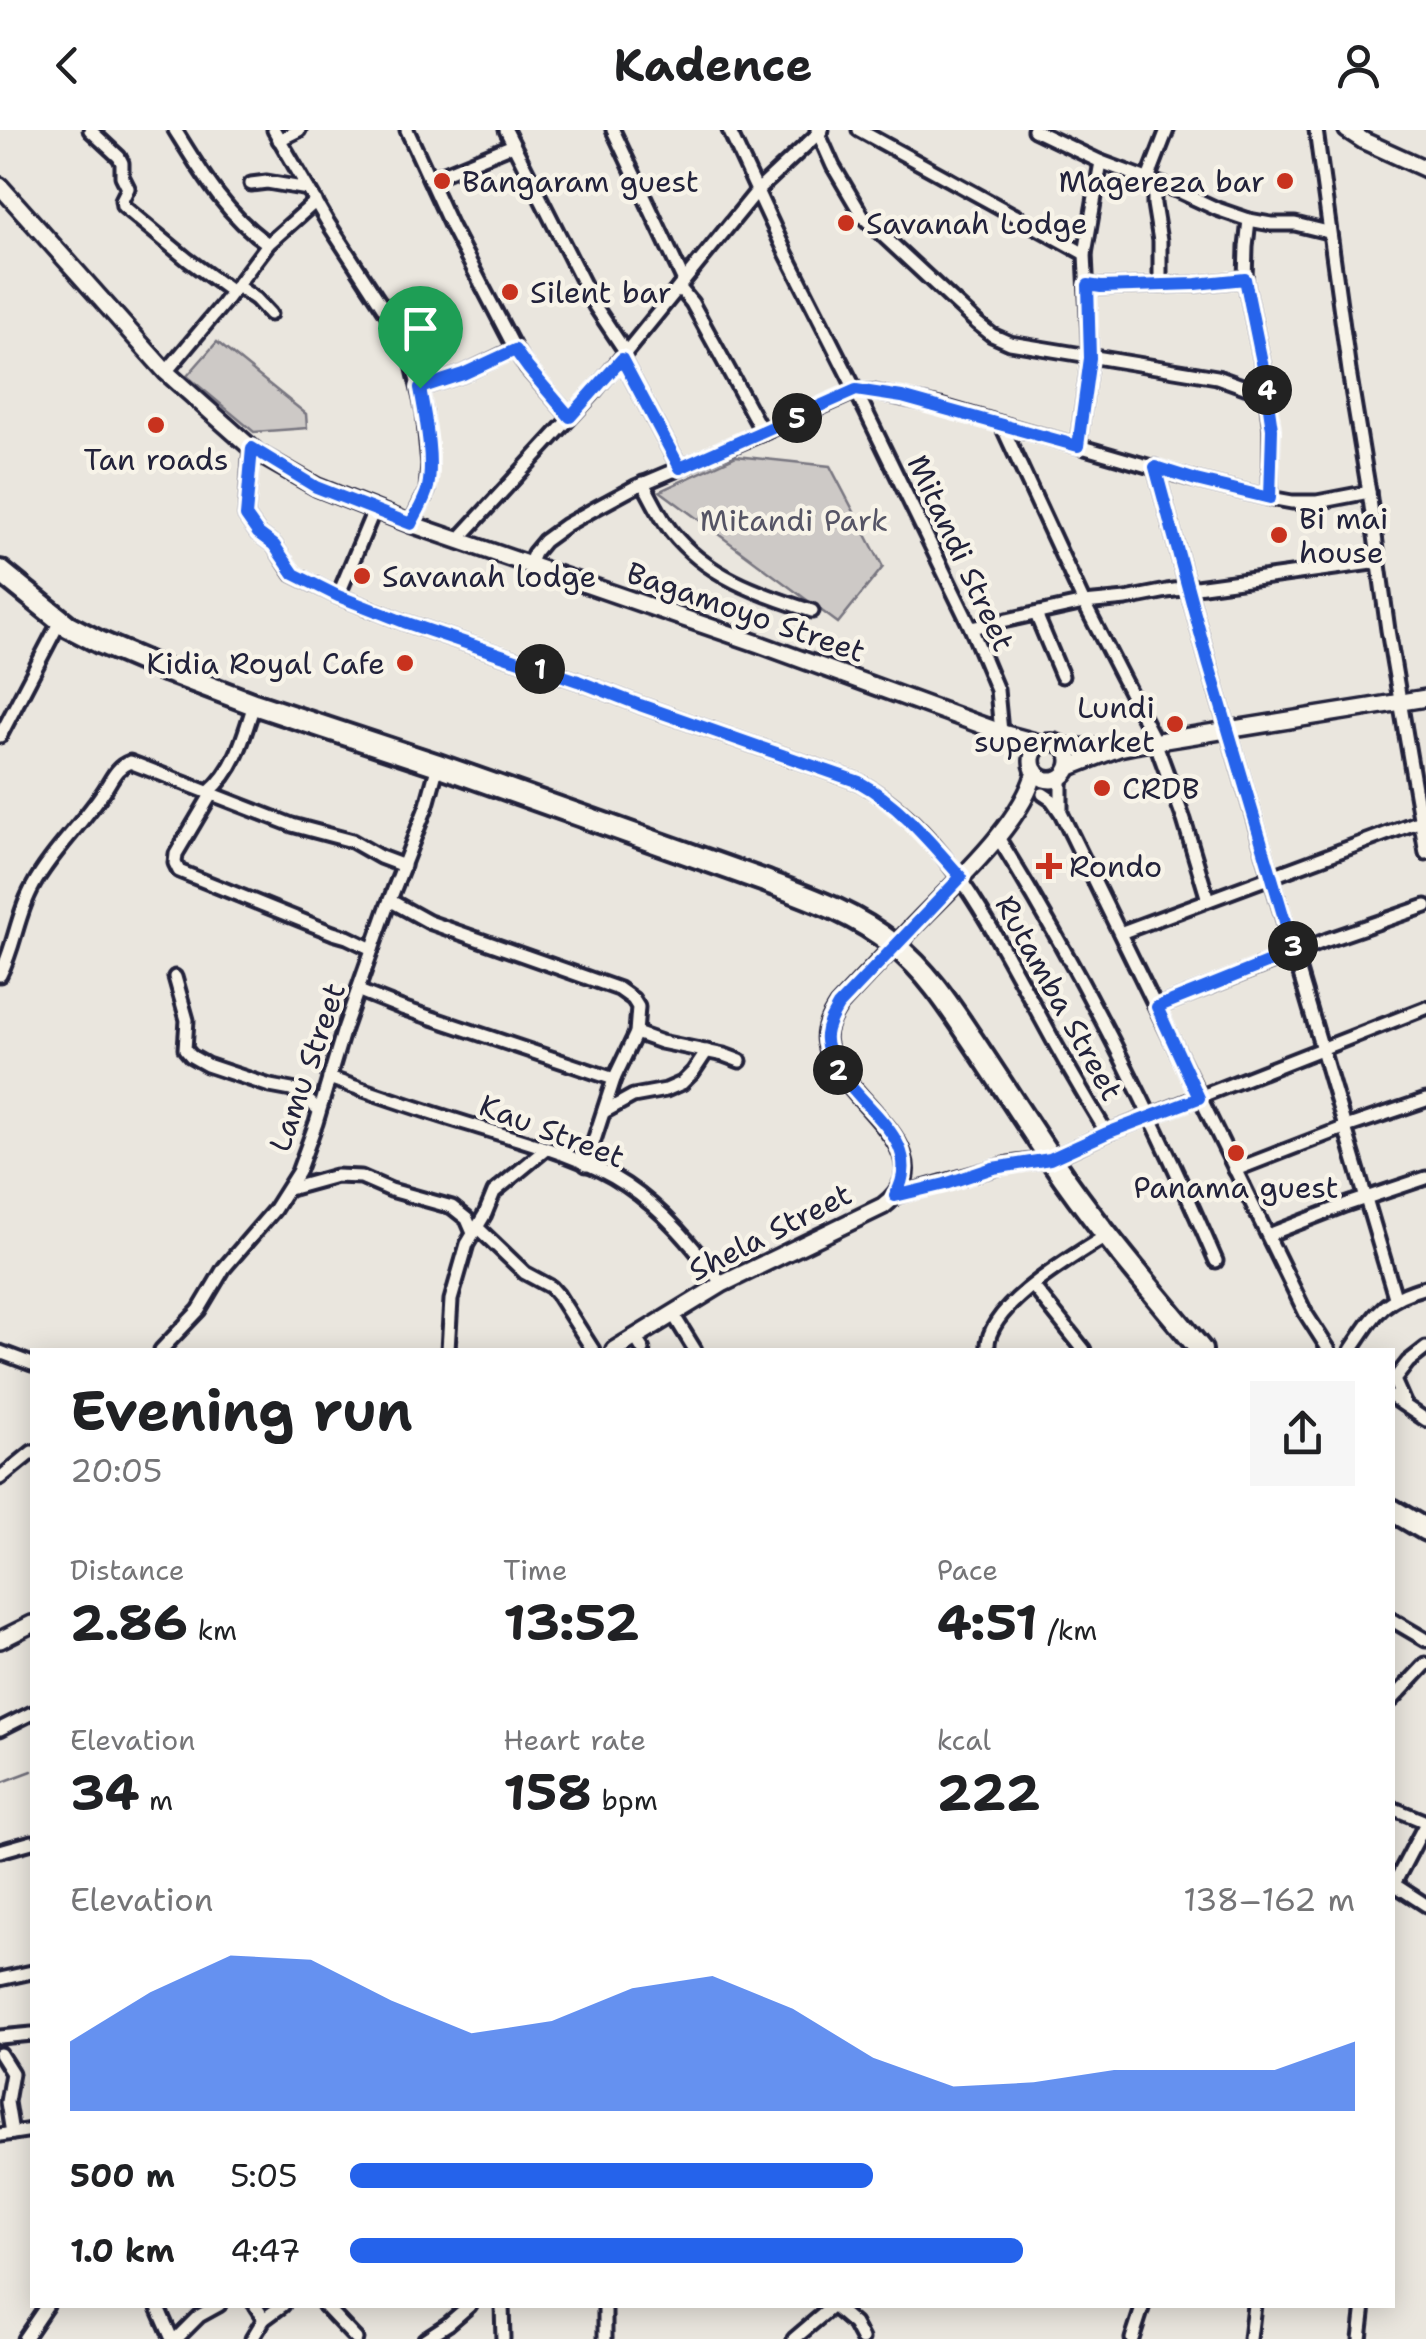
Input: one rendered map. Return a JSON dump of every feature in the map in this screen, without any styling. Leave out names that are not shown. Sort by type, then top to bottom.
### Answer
[{"type":"highway","points":[[0,571],[60,620],[126,654],[254,704],[814,898],[844,912],[896,946],[928,978],[1050,1159],[1199,1348]]},
{"type":"highway","points":[[1395,1512],[1426,1530]]},
{"type":"main road","points":[[1347,130],[1426,169]]},
{"type":"main road","name":"Bagamoyo Street","points":[[0,186],[166,372],[252,448],[316,487],[529,566],[1043,744]]},
{"type":"main road","points":[[1019,811],[1032,785],[1033,756],[1043,744],[1119,748],[1426,698]]},
{"type":"main road","points":[[1003,733],[1045,779],[1057,780]]},
{"type":"main road","points":[[1057,780],[1070,756],[1065,748]]},
{"type":"main road","points":[[1019,811],[1057,780],[1119,748]]},
{"type":"main road","name":"Shela Street","points":[[639,1344],[673,1314],[722,1284],[882,1206],[895,1196],[904,1181],[902,1152],[893,1134],[842,1076],[826,1044],[829,1022],[838,1006],[1019,811]]},
{"type":"main road","points":[[0,1640],[30,1625]]},
{"type":"street","points":[[90,130],[122,163],[122,176],[128,188],[122,200],[124,206],[176,250],[256,299],[270,314]]},
{"type":"street","points":[[174,130],[227,207],[268,244]]},
{"type":"street","points":[[299,130],[277,135],[406,342],[420,388],[429,482],[411,524]]},
{"type":"street","points":[[407,130],[515,350],[570,417]]},
{"type":"street","points":[[506,130],[680,468]]},
{"type":"street","points":[[613,130],[682,284],[763,433]]},
{"type":"street","name":"Mitandi Street","points":[[728,130],[972,628],[996,690],[1003,733]]},
{"type":"street","points":[[860,130],[1085,254]]},
{"type":"street","points":[[1034,130],[1217,209],[1249,220],[1328,232]]},
{"type":"street","points":[[1160,284],[1160,242],[1151,180],[1167,130]]},
{"type":"street","points":[[1316,130],[1328,232],[1400,702],[1424,820],[1426,853]]},
{"type":"street","points":[[458,540],[570,417],[757,192],[819,131],[833,166],[863,217],[992,335],[1010,344],[1217,377],[1268,395]]},
{"type":"street","points":[[430,179],[513,145]]},
{"type":"street","points":[[1078,446],[1090,358],[1085,254],[1101,162]]},
{"type":"street","points":[[251,184],[267,182],[308,189]]},
{"type":"street","points":[[166,372],[268,244],[316,201]]},
{"type":"street","points":[[1249,220],[1245,279],[1272,429],[1270,498]]},
{"type":"street","points":[[1088,285],[1245,279]]},
{"type":"street","points":[[420,388],[515,350]]},
{"type":"street","points":[[1242,386],[1263,367]]},
{"type":"street","points":[[529,566],[544,541],[566,524],[643,483],[856,390],[902,397],[1270,498],[1305,503],[1369,492]]},
{"type":"street","points":[[1002,426],[1084,603],[1155,742],[1208,900]]},
{"type":"street","name":"Rutamba Street","points":[[252,448],[246,516],[274,545],[294,574],[404,622],[859,782],[889,802],[961,877],[1107,1133]]},
{"type":"street","points":[[1155,467],[1395,1297]]},
{"type":"street","points":[[643,483],[668,528],[699,560],[752,591],[812,612]]},
{"type":"street","points":[[338,596],[374,510]]},
{"type":"street","points":[[972,628],[1084,603],[1379,562]]},
{"type":"street","points":[[1036,614],[1062,676]]},
{"type":"street","points":[[0,736],[60,620]]},
{"type":"street","points":[[254,704],[240,748],[211,792],[176,854],[175,863],[179,871],[372,949]]},
{"type":"street","points":[[0,975],[33,885],[122,764],[141,765],[292,826],[352,840],[404,866]]},
{"type":"street","name":"Lamu Street","points":[[163,1348],[199,1310],[224,1268],[289,1188],[308,1146],[372,949],[438,766]]},
{"type":"street","points":[[1057,780],[1061,813]]},
{"type":"street","points":[[1057,780],[1052,800],[1312,1326],[1327,1348]]},
{"type":"street","points":[[1120,933],[1424,820]]},
{"type":"street","points":[[997,836],[1034,896],[1152,1116],[1216,1262]]},
{"type":"street","points":[[391,901],[429,922],[619,989],[633,999],[638,1007],[636,1032],[614,1079],[586,1165]]},
{"type":"street","points":[[1157,1007],[1294,952],[1426,906]]},
{"type":"street","points":[[176,977],[187,1020],[185,1049],[191,1056],[270,1086],[297,1091],[320,1110]]},
{"type":"street","points":[[360,990],[402,1008],[614,1079]]},
{"type":"street","points":[[895,1196],[993,1168],[1050,1159],[1426,1008]]},
{"type":"street","points":[[636,1032],[740,1061]]},
{"type":"street","points":[[604,1112],[633,1096],[682,1083],[706,1051]]},
{"type":"street","name":"Kau Street","points":[[329,1078],[546,1149],[622,1183],[675,1226],[722,1284]]},
{"type":"street","points":[[1235,1170],[1426,1100]]},
{"type":"street","points":[[448,1348],[451,1300],[461,1258],[494,1192],[546,1149]]},
{"type":"street","points":[[289,1188],[336,1176],[361,1177],[452,1207],[525,1273],[558,1295],[592,1348]]},
{"type":"street","points":[[1268,1235],[1426,1178]]},
{"type":"street","points":[[988,1348],[993,1326],[1004,1308],[1063,1262],[1107,1235]]},
{"type":"street","points":[[1033,1286],[1082,1348]]},
{"type":"street","points":[[1352,1348],[1372,1318],[1395,1297],[1426,1287]]},
{"type":"street","points":[[673,1314],[694,1348]]},
{"type":"street","points":[[1395,1379],[1426,1348]]},
{"type":"street","points":[[0,1352],[30,1363]]},
{"type":"street","points":[[1395,1382],[1405,1405]]},
{"type":"street","points":[[1395,1399],[1426,1420]]},
{"type":"street","points":[[0,1478],[30,1459]]},
{"type":"street","points":[[1395,1622],[1426,1640]]},
{"type":"street","points":[[1395,1697],[1426,1664]]},
{"type":"street","points":[[0,1729],[30,1714]]},
{"type":"street","points":[[1395,1809],[1426,1822],[1395,1880]]},
{"type":"street","points":[[4,1850],[30,1834]]},
{"type":"street","points":[[4,1850],[30,1843]]},
{"type":"street","points":[[1395,1885],[1426,1905]]},
{"type":"street","points":[[0,1979],[30,1972]]},
{"type":"street","points":[[0,2037],[30,2034]]},
{"type":"street","points":[[0,2054],[12,2073],[6,2134]]},
{"type":"street","points":[[24,2339],[45,2308]]},
{"type":"street","points":[[158,2308],[174,2339],[214,2308]]},
{"type":"street","points":[[257,2308],[264,2319]]},
{"type":"street","points":[[252,2339],[264,2319],[279,2308]]},
{"type":"street","points":[[327,2308],[356,2339]]},
{"type":"street","points":[[428,2338],[467,2308]]},
{"type":"street","points":[[502,2308],[503,2339]]},
{"type":"street","points":[[605,2308],[605,2339]]},
{"type":"street","points":[[794,2339],[832,2308]]},
{"type":"street","points":[[836,2308],[854,2324],[862,2339]]},
{"type":"street","points":[[1132,2339],[1143,2308]]},
{"type":"street","points":[[1250,2339],[1254,2308]]},
{"type":"street","points":[[1360,2339],[1364,2308]]},
{"type":"green space","points":[[217,342],[306,414],[307,428],[254,432],[187,376]]},
{"type":"green space","name":"Mitandi Park","points":[[736,456],[830,466],[883,567],[838,623],[660,491]]},
{"type":"waterway","points":[[0,1783],[30,1772]]},
{"type":"place","name":"Bangaram guest","points":[[442,181]]},
{"type":"place","name":"Magereza bar","points":[[1285,181]]},
{"type":"place","name":"Savanah Lodge","points":[[846,223]]},
{"type":"place","name":"Silent bar","points":[[510,292]]},
{"type":"place","name":"Tan roads","points":[[156,425]]},
{"type":"place","name":"Bi mai house","points":[[1279,535]]},
{"type":"place","name":"Savanah lodge","points":[[362,576]]},
{"type":"place","name":"Kidia Royal Cafe","points":[[405,663]]},
{"type":"place","name":"Lundi supermarket","points":[[1175,724]]},
{"type":"place","name":"CRDB","points":[[1102,788]]},
{"type":"place","name":"Rondo","points":[[1049,866]]},
{"type":"place","name":"Panama guest","points":[[1236,1153]]},
{"type":"route","points":[[1245,279],[1272,429],[1270,498],[1155,467],[1294,952],[1157,1007],[1199,1098],[1050,1159],[993,1168],[895,1196],[904,1181],[902,1152],[893,1134],[835,1066],[826,1044],[827,1030],[838,1006],[961,877],[889,802],[859,782],[404,622],[338,596],[288,569],[274,545],[258,533],[246,516],[252,448],[316,487],[411,524],[429,482],[420,388],[515,350],[570,417],[622,359],[680,468],[856,390],[940,406],[1078,446],[1090,358],[1088,285],[1196,284],[1245,279]]}]
